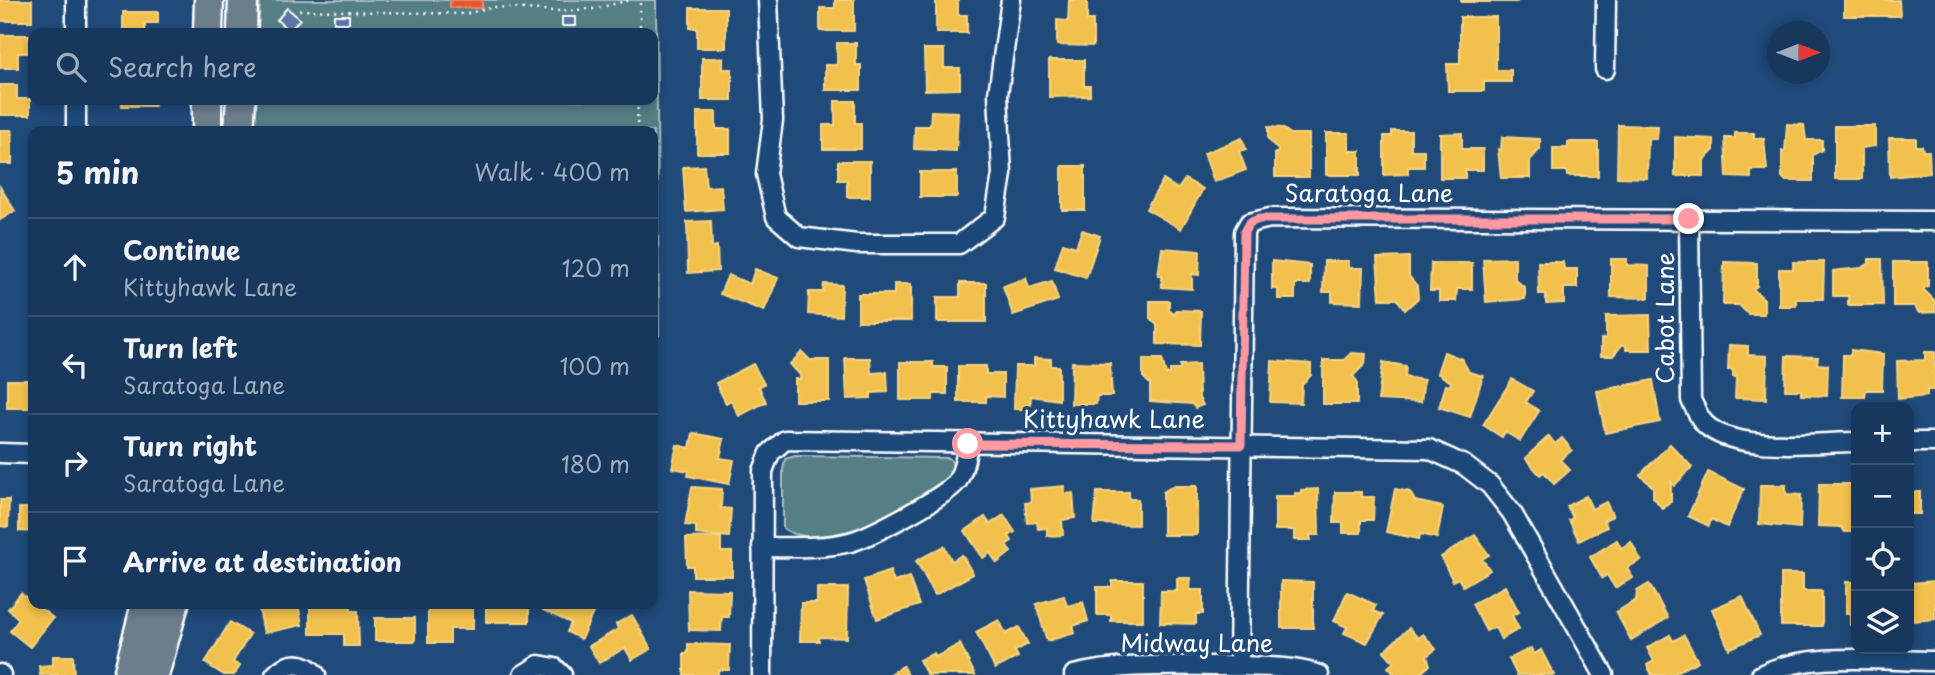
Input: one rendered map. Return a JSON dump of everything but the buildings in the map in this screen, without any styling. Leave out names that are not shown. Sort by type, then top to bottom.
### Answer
[{"type":"main road","points":[[208,28],[209,0]]},
{"type":"main road","points":[[242,28],[243,0]]},
{"type":"main road","points":[[207,105],[207,126]]},
{"type":"main road","points":[[239,126],[241,105]]},
{"type":"main road","points":[[128,675],[145,609]]},
{"type":"main road","points":[[153,675],[173,609]]},
{"type":"street","points":[[76,0],[76,28]]},
{"type":"street","points":[[768,0],[773,120],[766,174],[776,217],[799,237],[858,244],[959,244],[995,217],[1002,174],[999,94],[1011,0]]},
{"type":"street","points":[[1605,69],[1606,0]]},
{"type":"street","points":[[76,105],[76,126]]},
{"type":"street","name":"Saratoga Lane","points":[[1239,666],[1244,232],[1249,223],[1259,219],[1935,221]]},
{"type":"street","name":"Cabot Lane","points":[[1689,219],[1691,400],[1704,424],[1724,437],[1747,442],[1851,442]]},
{"type":"street","name":"Kittyhawk Lane","points":[[762,547],[763,471],[770,453],[785,440],[1429,449],[1464,465],[1490,485],[1512,513],[1604,675]]},
{"type":"street","points":[[1914,442],[1935,442]]},
{"type":"street","points":[[762,675],[762,547],[812,547],[851,542],[875,530],[945,494],[963,469],[968,444]]},
{"type":"street","points":[[0,453],[28,454]]},
{"type":"street","points":[[1761,675],[1777,666],[1810,662],[1935,662]]},
{"type":"street","points":[[275,675],[287,665],[295,664],[310,668],[316,675]]},
{"type":"street","points":[[523,675],[540,665],[555,668],[562,675]]},
{"type":"street","name":"Midway Lane","points":[[1074,675],[1101,668],[1146,665],[1239,666],[1310,671],[1319,675]]},
{"type":"path","points":[[295,16],[300,10],[465,14],[495,8],[556,11],[594,9],[630,0]]},
{"type":"path","points":[[640,0],[640,28]]},
{"type":"path","points":[[637,126],[638,105]]},
{"type":"green space","points":[[260,0],[656,0],[656,28],[258,28]]},
{"type":"green space","points":[[255,105],[657,105],[657,126],[254,126]]},
{"type":"green space","points":[[658,223],[659,335],[658,335]]},
{"type":"green space","points":[[795,456],[949,458],[958,470],[946,483],[926,497],[875,522],[822,536],[800,535],[783,528],[783,469],[785,459]]},
{"type":"route","points":[[968,444],[1241,445],[1244,232],[1249,223],[1259,219],[1689,219]]}]
